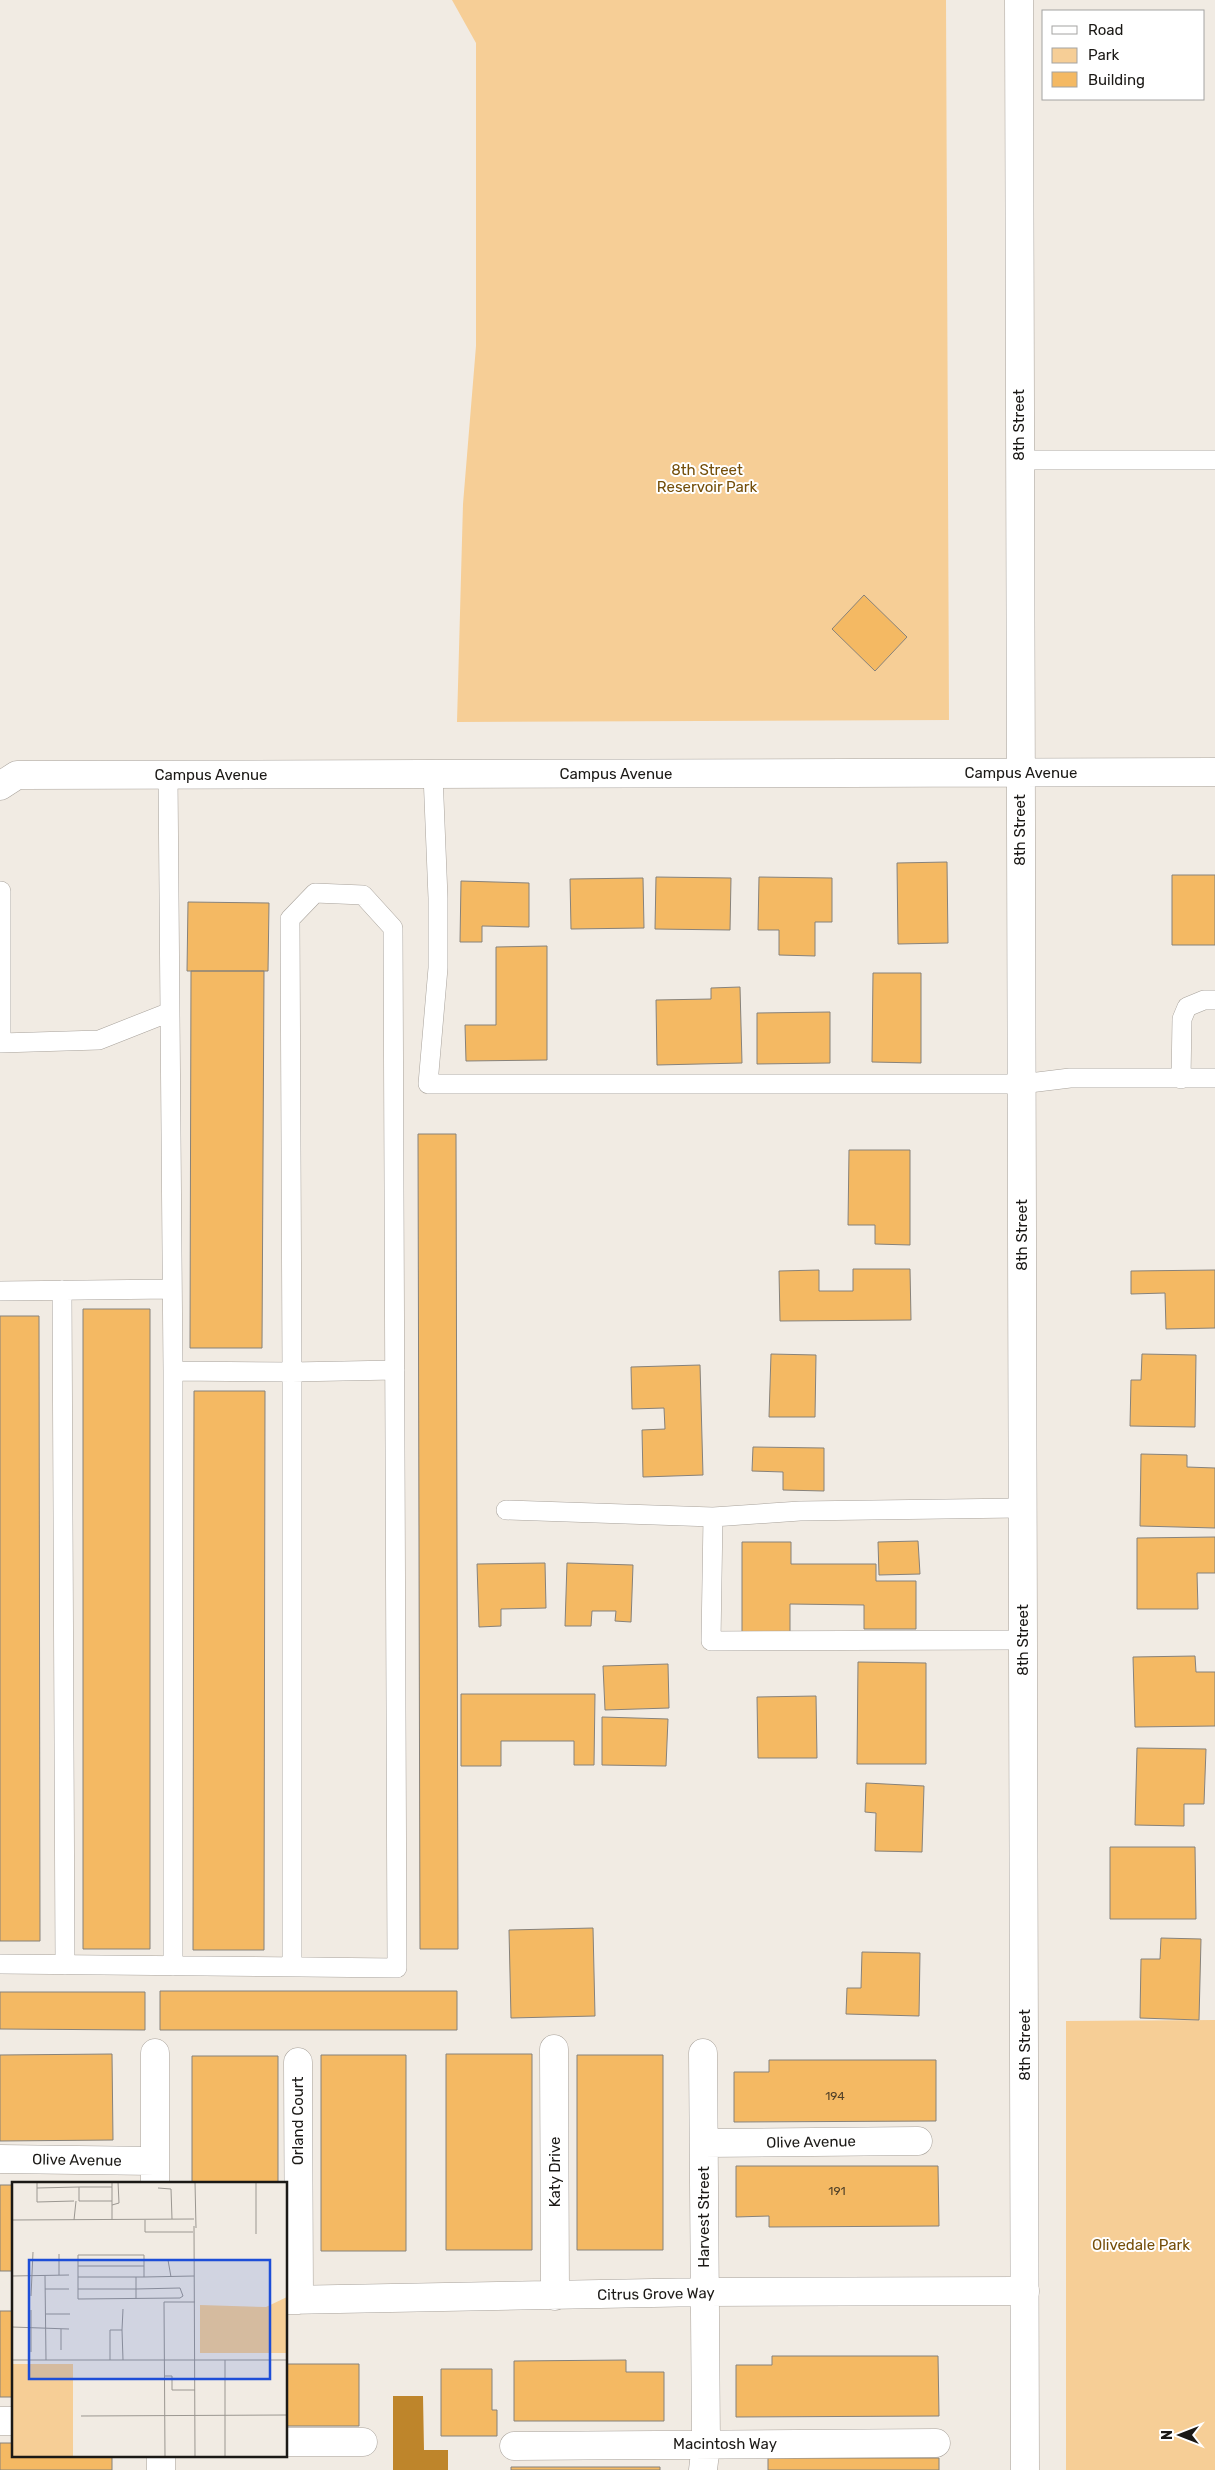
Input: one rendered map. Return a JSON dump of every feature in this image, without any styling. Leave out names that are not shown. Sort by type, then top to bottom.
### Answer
[{"type":"street","name":"8th Street","points":[[1019,0],[1019,773],[1026,2291],[1025,2470]]},
{"type":"street","name":"Campus Avenue","points":[[6,774],[1215,772]]},
{"type":"street","name":"Katy Drive","points":[[554,2048],[555,2296]]},
{"type":"street","points":[[154,2172],[155,2053]]},
{"type":"street","name":"Harvest Street","points":[[703,2053],[704,2457]]},
{"type":"street","name":"Orland Court","points":[[292,2300],[298,2062]]},
{"type":"street","name":"Olive Avenue","points":[[704,2144],[918,2141]]},
{"type":"street","name":"Olive Avenue","points":[[0,2159],[154,2172]]},
{"type":"street","name":"Citrus Grove Way","points":[[292,2300],[705,2292],[1026,2291]]},
{"type":"street","points":[[288,2442],[363,2442]]},
{"type":"street","name":"Macintosh Way","points":[[514,2446],[704,2457],[936,2443]]},
{"type":"lane","points":[[1019,460],[1215,460]]},
{"type":"lane","points":[[433,774],[438,898],[438,968],[428,1084],[1021,1084],[1070,1078],[1215,1078]]},
{"type":"lane","points":[[168,775],[173,1371],[173,1966]]},
{"type":"lane","points":[[1,891],[1,1043],[99,1040],[170,1012]]},
{"type":"lane","points":[[0,1964],[65,1965],[397,1968],[393,928],[363,895],[315,893],[290,919],[292,1967]]},
{"type":"lane","points":[[1181,1079],[1182,1019],[1187,1006],[1204,1000],[1215,1000]]},
{"type":"lane","points":[[0,1291],[172,1289]]},
{"type":"lane","points":[[62,1290],[65,1965]]},
{"type":"lane","points":[[173,1371],[292,1372],[395,1370]]},
{"type":"lane","points":[[506,1510],[712,1517],[800,1511],[1023,1508]]},
{"type":"lane","points":[[712,1517],[711,1641],[1023,1640]]},
{"type":"green space","name":"8th Street Reservoir Park","points":[[452,0],[946,0],[949,720],[457,722],[463,504],[476,346],[476,43]]},
{"type":"green space","name":"Olivedale Park","points":[[1215,2020],[1215,2470],[1066,2470],[1066,2021]]},
{"type":"shaded area","points":[[393,2396],[423,2396],[424,2450],[448,2450],[448,2470],[393,2470]]},
{"type":"building","points":[[864,595],[907,637],[875,671],[832,629]]},
{"type":"building","points":[[947,862],[948,943],[898,944],[897,863]]},
{"type":"building","points":[[1172,875],[1215,875],[1215,945],[1172,945]]},
{"type":"building","points":[[656,877],[731,878],[730,930],[655,929]]},
{"type":"building","points":[[759,877],[832,878],[832,922],[815,922],[815,956],[779,955],[779,930],[758,930]]},
{"type":"building","points":[[643,878],[644,928],[571,929],[570,879]]},
{"type":"building","points":[[461,881],[529,883],[529,927],[482,926],[482,942],[460,942]]},
{"type":"building","points":[[188,902],[269,903],[268,971],[187,971]]},
{"type":"building","points":[[547,946],[547,1060],[466,1061],[465,1025],[496,1025],[496,947]]},
{"type":"building","points":[[191,971],[264,971],[262,1348],[190,1348]]},
{"type":"building","points":[[873,973],[921,973],[921,1063],[872,1062]]},
{"type":"building","points":[[740,987],[742,1063],[657,1065],[656,1000],[711,999],[711,988]]},
{"type":"building","points":[[830,1012],[830,1063],[757,1064],[757,1013]]},
{"type":"building","points":[[418,1134],[456,1134],[458,1949],[420,1949]]},
{"type":"building","points":[[849,1150],[910,1150],[910,1245],[875,1244],[875,1225],[848,1225]]},
{"type":"building","points":[[853,1269],[910,1269],[911,1320],[780,1321],[779,1271],[819,1270],[819,1291],[853,1291]]},
{"type":"building","points":[[1215,1270],[1215,1328],[1166,1329],[1165,1293],[1131,1294],[1131,1271]]},
{"type":"building","points":[[83,1309],[150,1309],[150,1949],[83,1949]]},
{"type":"building","points":[[0,1316],[39,1316],[40,1941],[0,1941]]},
{"type":"building","points":[[771,1354],[816,1355],[815,1417],[769,1417]]},
{"type":"building","points":[[1142,1354],[1196,1355],[1195,1427],[1130,1426],[1131,1380],[1141,1380]]},
{"type":"building","points":[[700,1365],[703,1475],[643,1477],[642,1430],[665,1429],[664,1408],[632,1409],[631,1367]]},
{"type":"building","points":[[194,1391],[265,1391],[264,1950],[193,1950]]},
{"type":"building","points":[[753,1447],[824,1448],[824,1491],[783,1490],[783,1472],[752,1471]]},
{"type":"building","points":[[1141,1454],[1187,1455],[1187,1467],[1215,1468],[1215,1528],[1140,1526]]},
{"type":"building","points":[[1215,1537],[1215,1573],[1197,1573],[1198,1609],[1137,1609],[1137,1538]]},
{"type":"building","points":[[918,1541],[920,1574],[879,1575],[878,1542]]},
{"type":"building","points":[[742,1542],[791,1542],[791,1564],[876,1564],[876,1581],[916,1581],[916,1629],[864,1629],[864,1605],[790,1604],[790,1632],[742,1632]]},
{"type":"building","points":[[545,1563],[546,1608],[501,1609],[501,1626],[479,1627],[477,1564]]},
{"type":"building","points":[[567,1563],[633,1565],[631,1622],[615,1621],[616,1611],[592,1611],[591,1626],[565,1626]]},
{"type":"building","points":[[1195,1656],[1196,1672],[1215,1672],[1215,1726],[1135,1727],[1133,1657]]},
{"type":"building","points":[[858,1662],[926,1663],[926,1764],[857,1764]]},
{"type":"building","points":[[668,1664],[669,1708],[605,1710],[603,1666]]},
{"type":"building","points":[[461,1694],[595,1694],[594,1765],[574,1765],[574,1741],[501,1741],[501,1766],[461,1766]]},
{"type":"building","points":[[816,1696],[817,1758],[758,1758],[757,1697]]},
{"type":"building","points":[[602,1717],[668,1719],[666,1766],[602,1765]]},
{"type":"building","points":[[1137,1748],[1206,1749],[1204,1804],[1184,1804],[1184,1826],[1135,1825]]},
{"type":"building","points":[[866,1783],[924,1786],[922,1852],[875,1851],[876,1813],[865,1812]]},
{"type":"building","points":[[1110,1847],[1195,1847],[1196,1919],[1110,1919]]},
{"type":"building","points":[[593,1928],[595,2016],[511,2018],[509,1930]]},
{"type":"building","points":[[1161,1938],[1201,1939],[1199,2020],[1140,2018],[1141,1959],[1160,1959]]},
{"type":"building","points":[[862,1952],[920,1953],[919,2016],[846,2014],[847,1988],[861,1988]]},
{"type":"building","points":[[160,1991],[457,1991],[457,2030],[160,2030]]},
{"type":"building","points":[[0,1992],[145,1992],[145,2030],[0,2029]]},
{"type":"building","points":[[112,2054],[113,2140],[0,2141],[0,2055]]},
{"type":"building","points":[[446,2054],[532,2054],[532,2250],[446,2250]]},
{"type":"building","points":[[321,2055],[406,2055],[406,2251],[321,2251]]},
{"type":"building","points":[[577,2055],[663,2055],[663,2250],[577,2250]]},
{"type":"building","points":[[192,2056],[278,2056],[278,2182],[192,2182]]},
{"type":"building","points":[[769,2060],[936,2060],[936,2121],[734,2122],[734,2072],[769,2072]]},
{"type":"building","points":[[736,2166],[938,2166],[939,2226],[769,2227],[769,2216],[736,2217]]},
{"type":"building","points":[[0,2185],[12,2185],[12,2271],[0,2271]]},
{"type":"building","points":[[0,2311],[12,2311],[12,2397],[0,2397]]},
{"type":"building","points":[[772,2356],[938,2356],[939,2416],[736,2417],[736,2365],[772,2365]]},
{"type":"building","points":[[626,2360],[626,2372],[664,2372],[664,2421],[514,2421],[514,2361]]},
{"type":"building","points":[[288,2364],[359,2364],[359,2426],[288,2426]]},
{"type":"building","points":[[441,2369],[492,2369],[492,2410],[497,2410],[497,2436],[441,2436]]},
{"type":"building","points":[[0,2443],[12,2443],[12,2458],[112,2458],[112,2470],[0,2470]]},
{"type":"building","points":[[768,2458],[939,2458],[939,2470],[768,2470]]},
{"type":"building","points":[[511,2467],[660,2467],[660,2470],[511,2470]]}]
